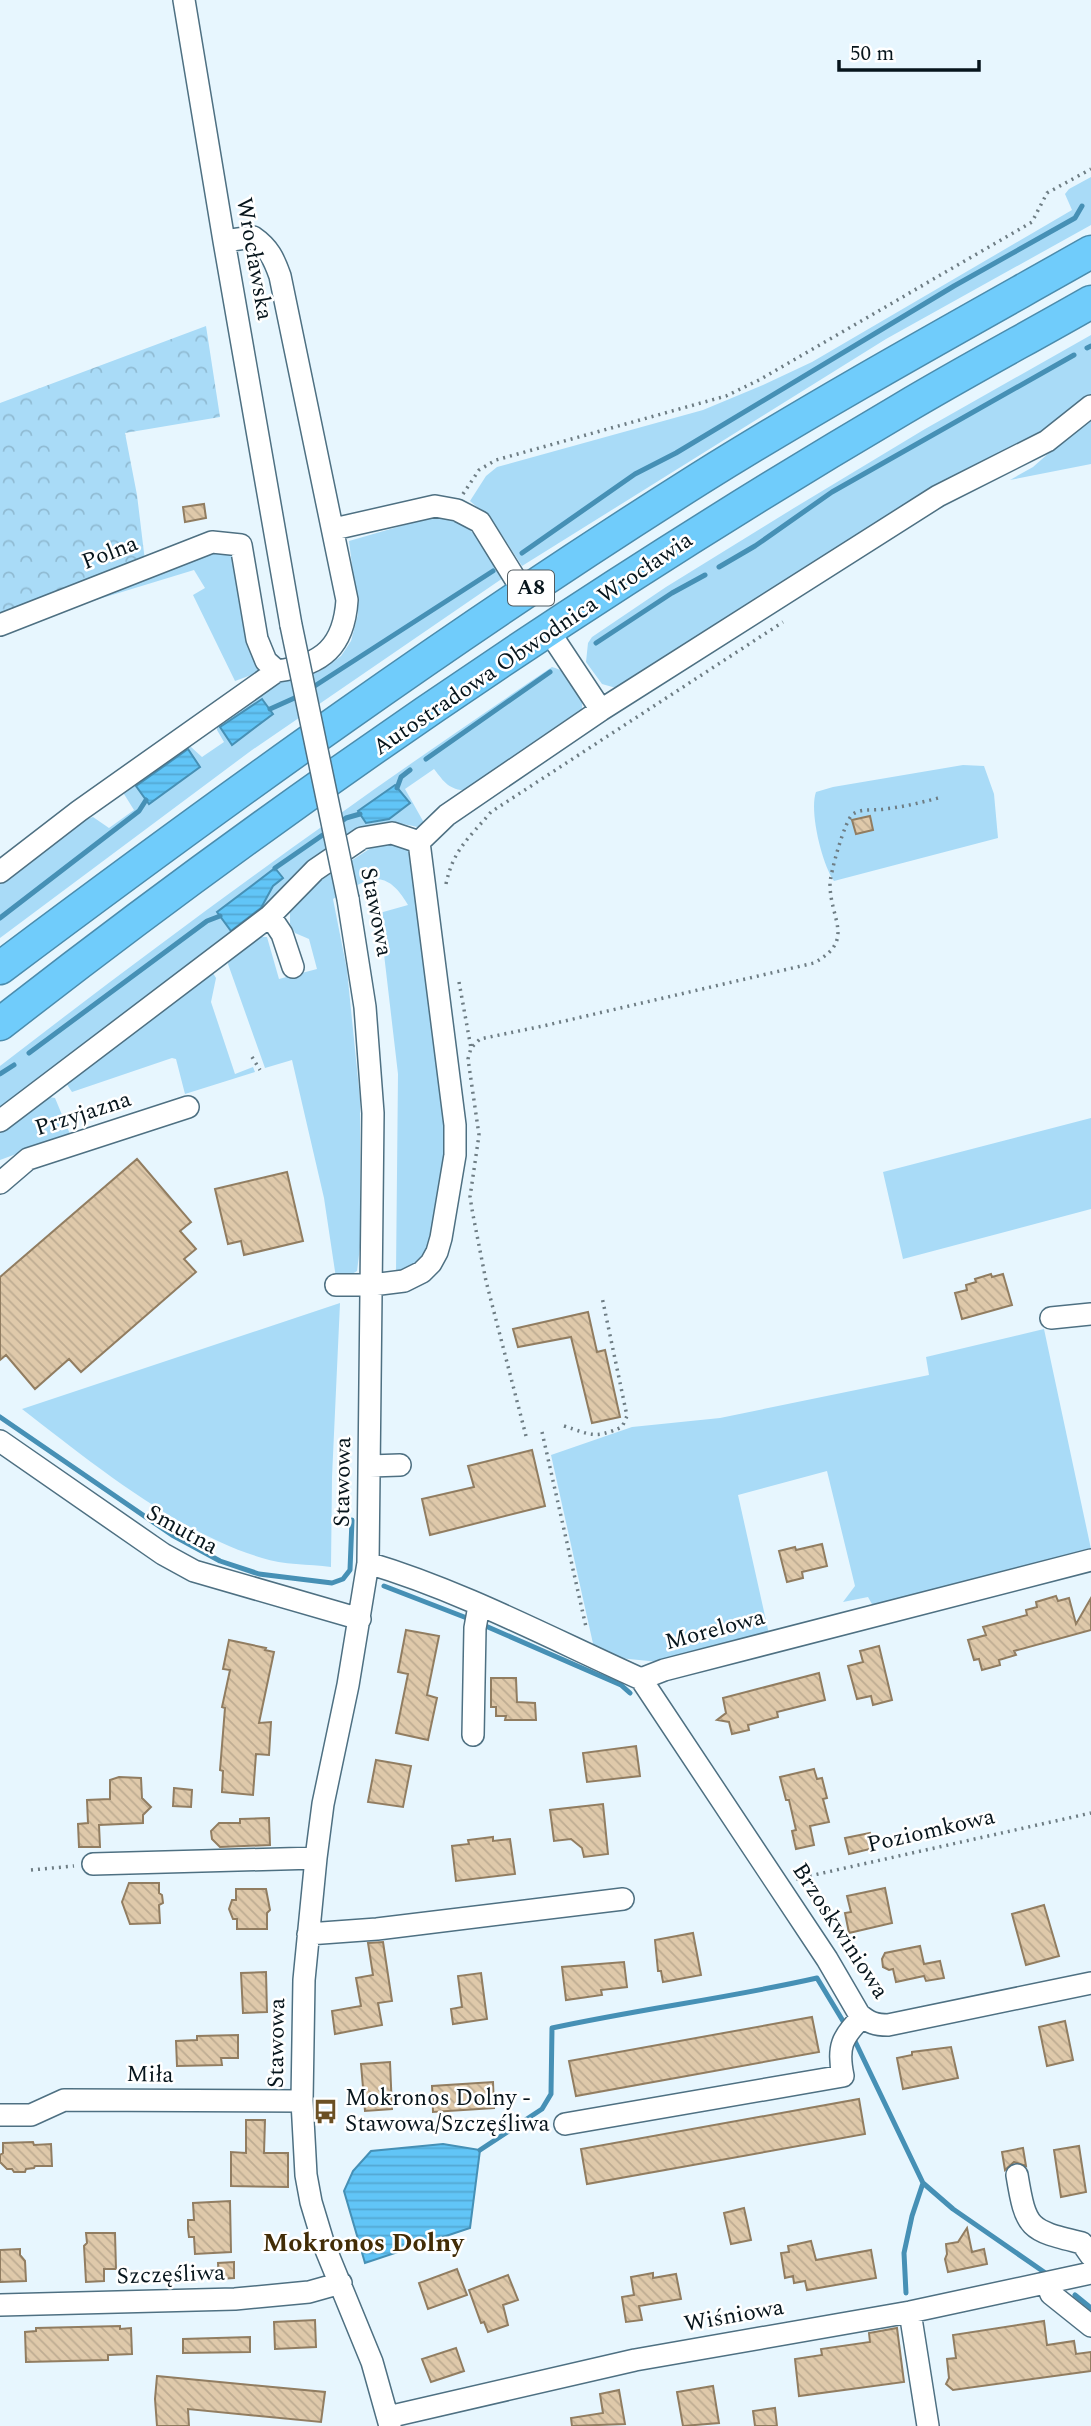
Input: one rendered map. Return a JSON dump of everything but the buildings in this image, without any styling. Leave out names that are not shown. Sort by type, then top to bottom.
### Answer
[{"type":"highway","name":"Autostradowa Obwodnica Wrocławia","points":[[0,968],[202,816],[411,668],[524,593],[712,472],[882,370],[1091,252]]},
{"type":"highway","name":"Autostradowa Obwodnica Wrocławia","points":[[0,1024],[227,852],[548,629],[723,517],[903,408],[1091,302]]},
{"type":"street","name":"Wrocławska","points":[[184,0],[274,527]]},
{"type":"street","points":[[0,872],[79,811],[278,671],[293,669],[327,651],[342,631],[346,600],[334,529],[287,306],[272,255],[264,244],[253,237],[224,241]]},
{"type":"street","points":[[419,842],[447,815],[601,710],[938,496],[1047,441],[1091,406]]},
{"type":"street","points":[[334,529],[435,506],[457,510],[481,522],[524,593]]},
{"type":"street","name":"Stawowa","points":[[274,527],[362,980],[371,1070],[373,1150],[368,1563],[360,1619],[323,1804],[308,1934],[304,1980],[302,2101],[306,2175],[324,2245],[372,2362],[389,2422]]},
{"type":"street","name":"Polna","points":[[0,625],[212,542],[227,542],[241,545],[257,639],[266,661],[278,671]]},
{"type":"street","points":[[548,629],[601,710]]},
{"type":"street","points":[[0,1121],[270,916],[315,870],[362,838],[392,833],[419,842]]},
{"type":"street","points":[[336,1285],[372,1285],[413,1278],[431,1264],[438,1252],[441,1238],[455,1154],[454,1125],[419,842]]},
{"type":"street","points":[[270,916],[282,934],[293,967]]},
{"type":"street","name":"Przyjazna","points":[[0,1183],[28,1159],[188,1107]]},
{"type":"street","points":[[1051,1318],[1091,1314]]},
{"type":"street","name":"Smutna","points":[[0,1441],[163,1554],[194,1571],[360,1619]]},
{"type":"street","points":[[370,1466],[400,1465]]},
{"type":"street","name":"Morelowa","points":[[641,1679],[664,1670],[1091,1560]]},
{"type":"street","points":[[368,1563],[392,1570],[477,1616],[641,1679]]},
{"type":"street","points":[[473,1735],[477,1616]]},
{"type":"street","name":"Brzoskwiniowa","points":[[641,1679],[862,2017],[876,2025],[888,2025],[1091,1983]]},
{"type":"street","points":[[93,1864],[316,1858]]},
{"type":"street","points":[[308,1934],[377,1929],[623,1899]]},
{"type":"street","points":[[565,2124],[843,2076],[841,2045],[845,2036],[862,2017]]},
{"type":"street","name":"Miła","points":[[0,2115],[31,2115],[64,2101],[302,2101]]},
{"type":"street","points":[[1017,2175],[1026,2217],[1033,2226],[1045,2234],[1082,2243],[1091,2256]]},
{"type":"street","name":"Wiśniowa","points":[[389,2422],[635,2360],[910,2312],[1091,2273]]},
{"type":"street","name":"Szczęśliwa","points":[[0,2305],[278,2297],[331,2288],[341,2283]]},
{"type":"street","points":[[1046,2284],[1051,2294],[1091,2326]]},
{"type":"street","points":[[910,2312],[928,2426]]},
{"type":"path","points":[[457,510],[472,478],[479,470],[496,460],[726,396],[761,379],[1032,222],[1047,193],[1091,169]]},
{"type":"path","points":[[445,886],[450,863],[461,846],[491,813],[783,622]]},
{"type":"path","points":[[526,1436],[472,1215],[470,1197],[480,1135],[468,1059],[471,1048],[480,1039],[800,966],[831,954],[839,936],[830,883],[842,832],[850,816],[861,810],[881,810],[942,797]]},
{"type":"path","points":[[457,974],[471,1048]]},
{"type":"path","points":[[252,1057],[260,1070]]},
{"type":"path","points":[[564,1426],[593,1436],[622,1427],[627,1416],[602,1297]]},
{"type":"path","points":[[542,1432],[586,1627]]},
{"type":"path","name":"Poziomkowa","points":[[780,1888],[795,1880],[1091,1813]]},
{"type":"path","points":[[31,1870],[93,1864]]},
{"type":"green space","points":[[1091,177],[1091,225],[886,339],[522,566],[492,520],[470,501],[486,476],[497,467],[703,410],[812,362],[1072,210],[1065,194]]},
{"type":"green space","points":[[206,326],[220,417],[125,433],[137,495],[145,561],[0,617],[0,403]]},
{"type":"green space","points":[[1091,335],[1091,396],[1036,436],[616,688],[602,684],[586,662],[588,643],[592,637],[666,587],[925,429]]},
{"type":"green space","points":[[1091,416],[1091,464],[1010,480],[1033,467]]},
{"type":"green space","points":[[439,515],[451,518],[470,530],[485,547],[503,578],[252,750],[0,938],[0,881],[78,822],[93,817],[109,828],[134,810],[124,790],[186,747],[191,747],[202,757],[224,742],[217,725],[283,679],[320,671],[341,656],[351,641],[358,614],[349,541]]},
{"type":"green space","points":[[216,548],[234,554],[248,640],[259,672],[235,681],[193,595],[205,588],[194,570],[76,606]]},
{"type":"green space","points":[[552,667],[559,669],[575,682],[581,694],[582,709],[535,741],[532,749],[467,791],[455,789],[434,769],[405,789],[423,824],[417,827],[394,824],[371,826],[330,846],[293,877],[263,911],[0,1111],[0,1066],[273,862]]},
{"type":"green space","points":[[963,765],[984,766],[994,794],[998,838],[834,881],[825,863],[818,837],[814,812],[816,792]]},
{"type":"green space","points":[[380,842],[391,842],[410,851],[448,1137],[437,1220],[427,1251],[411,1269],[396,1272],[398,1074],[382,937],[376,914],[408,905],[391,884],[382,880],[365,882],[333,899],[347,970],[360,1099],[360,1247],[357,1271],[347,1277],[336,1278],[324,1198],[292,1060],[265,1068],[228,964],[229,960],[257,937],[267,937],[279,979],[317,969],[309,939],[295,933],[290,924],[290,908],[300,894]]},
{"type":"green space","points":[[209,972],[216,978],[211,1002],[235,1074],[253,1067],[255,1072],[185,1094],[176,1059],[172,1058],[72,1092],[64,1080]]},
{"type":"green space","points":[[43,1096],[55,1098],[70,1134],[0,1160],[0,1130]]},
{"type":"green space","points":[[1091,1118],[1091,1209],[903,1259],[883,1172]]},
{"type":"green space","points":[[340,1303],[331,1567],[270,1560],[198,1531],[136,1494],[22,1409]]},
{"type":"green space","points":[[1044,1329],[1091,1549],[873,1606],[868,1597],[843,1602],[855,1586],[827,1471],[738,1495],[769,1634],[659,1662],[619,1658],[594,1648],[551,1455],[632,1427],[720,1418],[929,1375],[926,1357]]},
{"type":"water","points":[[262,699],[273,714],[232,745],[220,727]]},
{"type":"water","points":[[188,749],[200,767],[149,804],[136,786]]},
{"type":"water","points":[[395,785],[410,803],[389,819],[366,823],[358,811]]},
{"type":"water","points":[[275,868],[283,878],[273,886],[261,908],[231,931],[217,912]]},
{"type":"water","points":[[443,2144],[480,2150],[470,2228],[365,2263],[344,2191],[353,2171],[371,2151]]},
{"type":"waterway","points":[[522,553],[635,474],[676,453],[954,286],[1075,218],[1082,206]]},
{"type":"waterway","points":[[1087,348],[1091,346]]},
{"type":"waterway","points":[[719,567],[755,546],[832,492],[1074,355]]},
{"type":"waterway","points":[[310,689],[493,571]]},
{"type":"waterway","points":[[596,643],[672,593],[705,575]]},
{"type":"waterway","points":[[426,759],[550,672]]},
{"type":"waterway","points":[[270,709],[299,696]]},
{"type":"waterway","points":[[397,788],[401,777],[410,770]]},
{"type":"waterway","points":[[0,918],[139,811],[146,800]]},
{"type":"waterway","points":[[338,824],[346,818],[360,814]]},
{"type":"waterway","points":[[275,868],[327,832]]},
{"type":"waterway","points":[[29,1053],[207,921],[220,916]]},
{"type":"waterway","points":[[0,1074],[14,1065]]},
{"type":"waterway","points":[[0,1417],[172,1535],[220,1561],[259,1574],[332,1583],[343,1579],[350,1570],[352,1520]]},
{"type":"waterway","points":[[384,1586],[472,1620]]},
{"type":"waterway","points":[[481,1624],[621,1685],[630,1693]]},
{"type":"waterway","points":[[480,2150],[542,2109],[551,2094],[552,2028],[817,1978],[846,2026]]},
{"type":"waterway","points":[[853,2037],[923,2183],[953,2209],[1044,2272]]},
{"type":"waterway","points":[[906,2293],[904,2253],[923,2183]]},
{"type":"waterway","points":[[1075,2295],[1091,2308]]},
{"type":"place","name":"Mokronos Dolny - Stawowa/Szczęśliwa","points":[[325,2111]]},
{"type":"district","name":"Mokronos Dolny","points":[[363,2243]]}]
